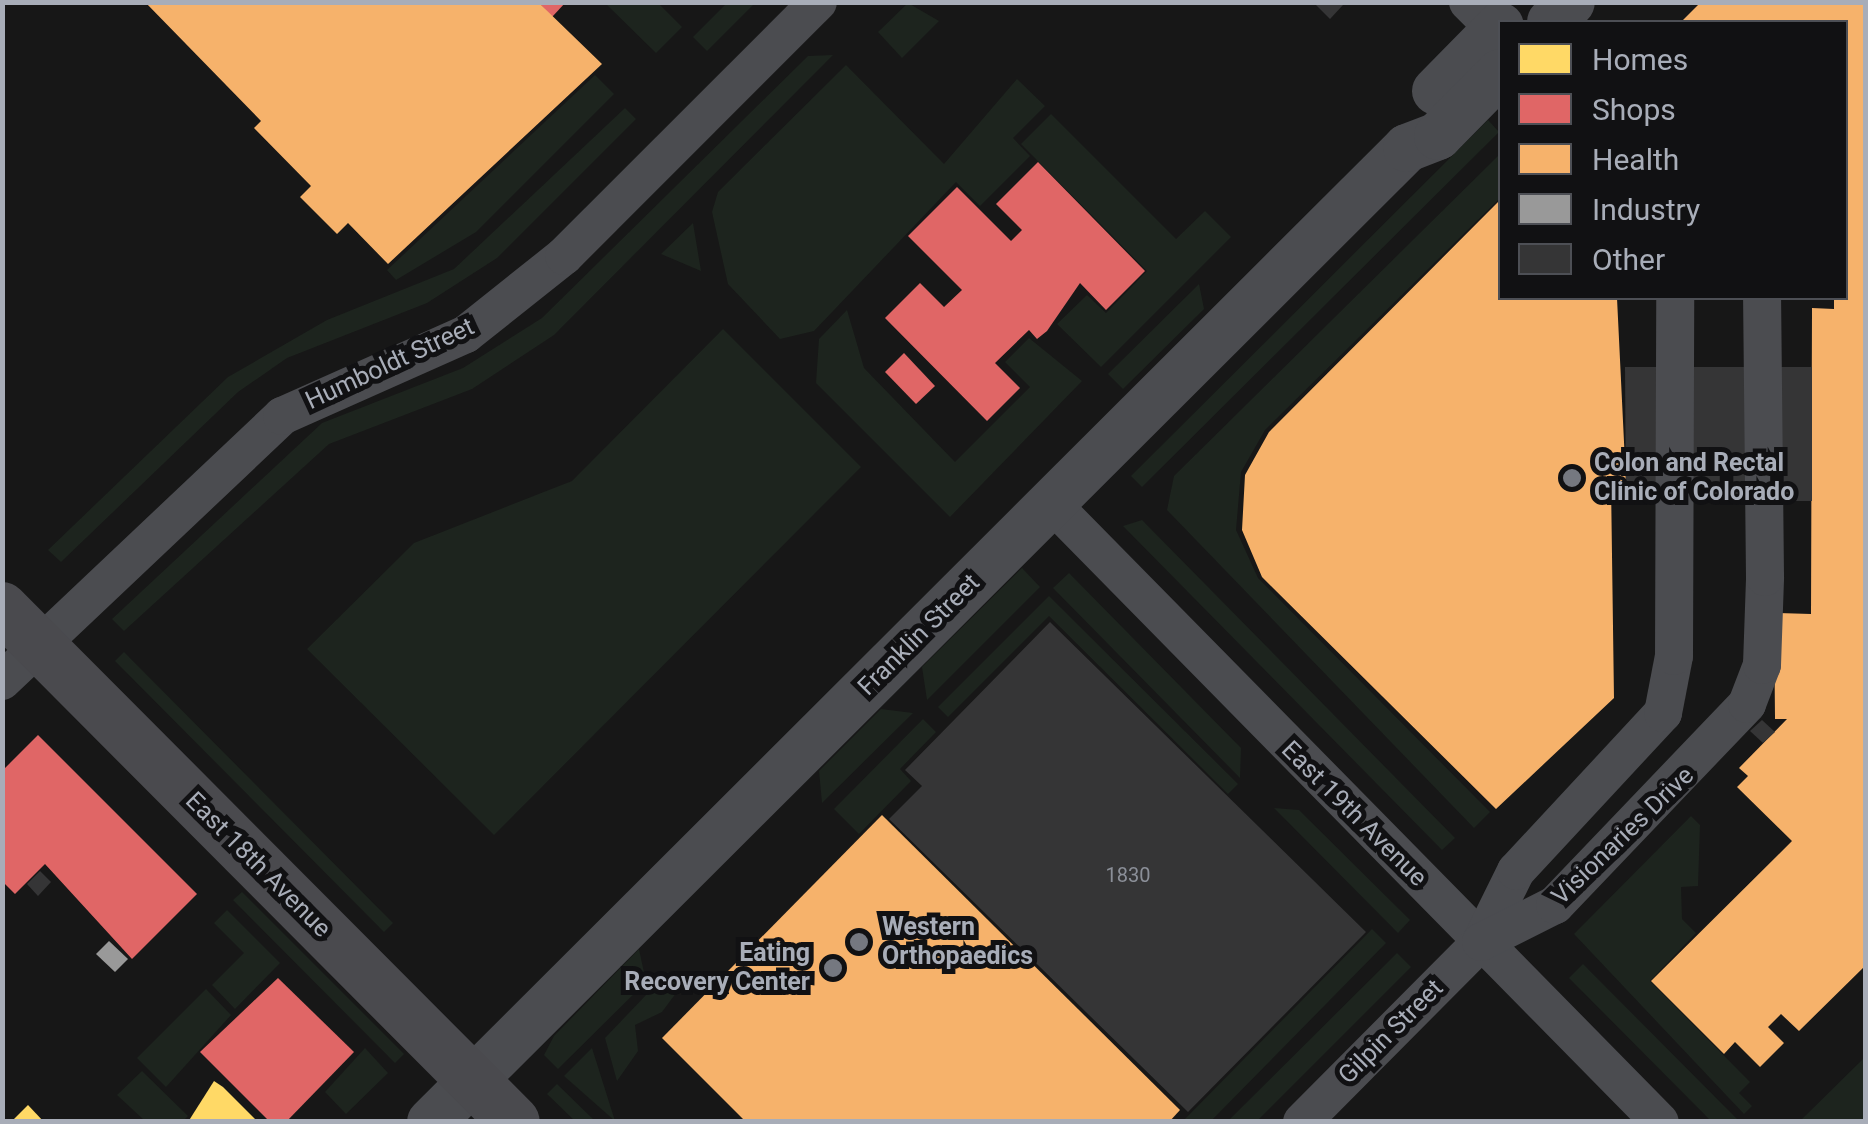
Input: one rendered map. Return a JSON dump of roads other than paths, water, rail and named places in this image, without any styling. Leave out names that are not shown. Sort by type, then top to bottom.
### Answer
[{"type":"main road","name":"East 18th Avenue","points":[[2,608],[514,1122]]},
{"type":"street","name":"Humboldt Street","points":[[2,680],[282,416],[466,334],[522,292],[818,2]]},
{"type":"street","points":[[1552,20],[1570,2]]},
{"type":"street","name":"Franklin Street","points":[[431,1122],[1407,148],[1414,112],[1498,28]]},
{"type":"street","name":"Visionaries Drive","points":[[1481,942],[1516,870],[1662,713],[1674,656],[1676,300]]},
{"type":"street","name":"Visionaries Drive","points":[[1481,942],[1555,905],[1748,704],[1762,665],[1762,300]]},
{"type":"street","name":"East 19th Avenue","points":[[1050,504],[1660,1122]]},
{"type":"street","name":"Gilpin Street","points":[[1302,1122],[1481,942]]},
{"type":"place","name":"Colon and Rectal Clinic of Colorado","points":[[1572,478]]},
{"type":"place","name":"Western Orthopaedics","points":[[859,942]]},
{"type":"place","name":"Eating Recovery Center","points":[[833,968]]}]
